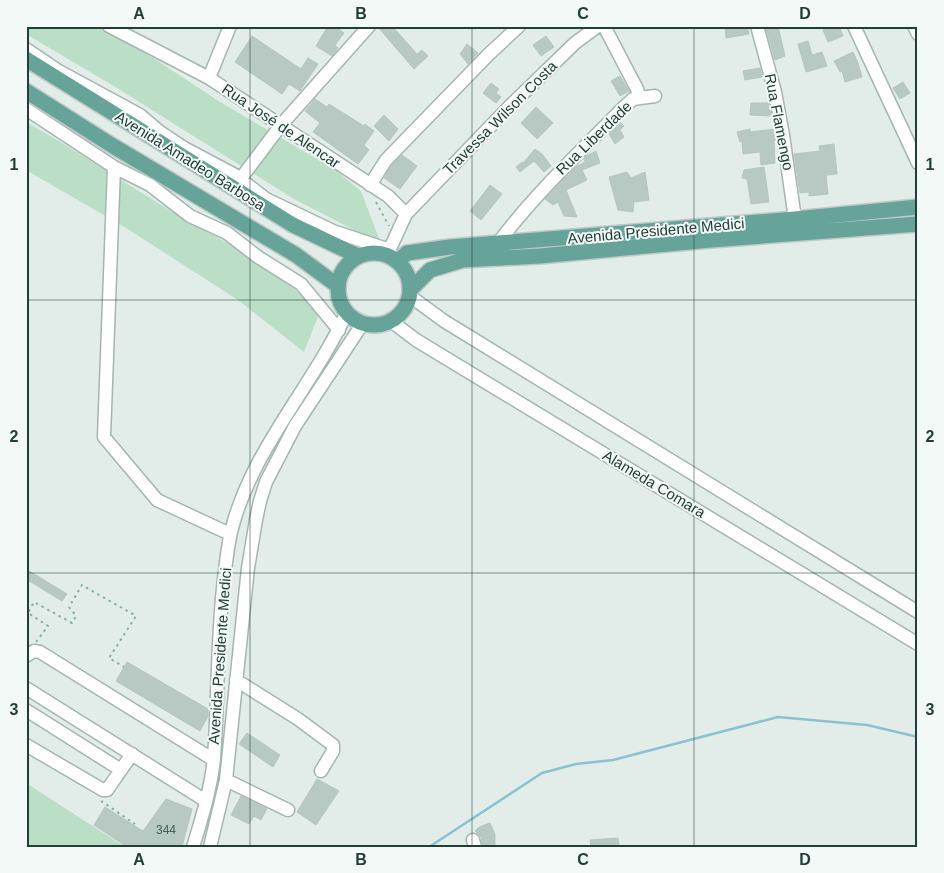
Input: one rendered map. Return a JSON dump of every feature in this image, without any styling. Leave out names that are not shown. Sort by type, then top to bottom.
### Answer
[{"type":"main road","name":"Avenida Amadeo Barbosa","points":[[26,59],[237,184],[293,225],[358,256]]},
{"type":"main road","name":"Avenida Amadeo Barbosa","points":[[26,91],[113,146],[296,255],[338,286]]},
{"type":"main road","name":"Avenida Presidente Medici","points":[[393,251],[406,253],[498,243],[794,220],[918,207]]},
{"type":"main road","name":"Avenida Presidente Medici","points":[[410,292],[430,270],[463,260],[540,256],[711,240],[918,224]]},
{"type":"main road","points":[[393,251],[406,271],[410,292],[406,306],[391,321],[372,325],[354,319],[347,312],[339,295],[338,286],[342,274],[358,256],[393,251]]},
{"type":"street","name":"Rua José de Alencar","points":[[109,26],[209,78],[388,196],[406,214]]},
{"type":"street","points":[[209,78],[230,26]]},
{"type":"street","points":[[237,184],[281,125],[369,26]]},
{"type":"street","points":[[372,186],[386,160],[488,55],[519,26]]},
{"type":"street","name":"Travessa Wilson Costa","points":[[406,214],[510,106],[576,43],[598,26]]},
{"type":"street","name":"Rua Liberdade","points":[[498,243],[521,213],[548,184],[623,108],[633,100],[640,98],[604,26]]},
{"type":"street","name":"Rua Flamengo","points":[[757,26],[784,135],[794,220]]},
{"type":"street","points":[[854,26],[918,163]]},
{"type":"street","points":[[914,26],[918,34]]},
{"type":"street","points":[[26,49],[57,70],[140,115],[160,132],[237,184],[333,231],[393,251],[406,214]]},
{"type":"street","points":[[640,98],[654,96]]},
{"type":"street","points":[[26,109],[114,167],[150,185],[190,216],[227,233],[258,257],[300,284],[339,330]]},
{"type":"street","points":[[114,167],[104,437],[157,500],[230,534]]},
{"type":"street","name":"Alameda Comara","points":[[410,292],[444,321],[918,612]]},
{"type":"street","name":"Avenida Presidente Medici","points":[[193,847],[206,801],[214,760],[219,630],[230,534],[236,514],[257,463],[339,330],[347,312]]},
{"type":"street","name":"Alameda Comara","points":[[391,321],[416,340],[918,644]]},
{"type":"street","name":"Avenida Presidente Medici","points":[[210,847],[226,780],[251,545],[266,482],[295,426],[363,323]]},
{"type":"street","points":[[26,656],[32,652],[40,652],[214,760]]},
{"type":"street","points":[[236,680],[298,719],[333,746],[333,751],[321,771]]},
{"type":"street","points":[[27,689],[206,801]]},
{"type":"street","points":[[26,710],[122,770]]},
{"type":"street","points":[[26,745],[103,790],[110,788],[132,754]]},
{"type":"street","points":[[226,780],[288,810]]},
{"type":"path","points":[[372,186],[393,251]]},
{"type":"path","points":[[40,652],[35,643],[48,626],[28,613],[34,602],[72,623],[76,616],[70,607],[82,585],[136,616],[109,658],[124,667]]},
{"type":"path","points":[[101,801],[135,824]]},
{"type":"green space","points":[[26,26],[100,26],[155,59],[220,102],[334,169],[361,191],[381,244],[294,199],[117,88],[26,34]]},
{"type":"green space","points":[[26,122],[247,255],[286,282],[319,314],[304,352],[238,300],[126,228],[26,170]]},
{"type":"green space","points":[[26,783],[125,847],[26,847]]},
{"type":"building","points":[[328,26],[343,26],[340,30],[344,33],[335,45],[338,48],[332,56],[316,46]]},
{"type":"building","points":[[377,26],[392,26],[417,54],[422,50],[428,56],[414,69]]},
{"type":"building","points":[[747,26],[749,34],[726,38],[725,28]]},
{"type":"building","points":[[778,26],[785,56],[775,60],[766,28]]},
{"type":"building","points":[[832,26],[839,26],[843,36],[828,42],[823,30]]},
{"type":"building","points":[[252,36],[301,69],[308,58],[318,64],[300,91],[289,84],[282,94],[235,62]]},
{"type":"building","points":[[546,36],[554,47],[541,56],[533,45]]},
{"type":"building","points":[[808,41],[812,55],[822,52],[827,66],[806,72],[798,44]]},
{"type":"building","points":[[467,44],[478,53],[468,64],[460,54]]},
{"type":"building","points":[[853,52],[862,77],[845,82],[842,71],[840,72],[834,61]]},
{"type":"building","points":[[760,68],[762,77],[745,80],[743,71]]},
{"type":"building","points":[[620,76],[629,91],[620,96],[611,81]]},
{"type":"building","points":[[903,82],[910,93],[900,99],[893,88]]},
{"type":"building","points":[[491,83],[499,89],[496,93],[501,97],[496,103],[483,93]]},
{"type":"building","points":[[315,99],[327,107],[329,104],[374,131],[364,145],[369,150],[358,164],[313,132],[320,123],[305,111]]},
{"type":"building","points":[[751,103],[769,103],[771,116],[750,115]]},
{"type":"building","points":[[536,107],[553,123],[537,139],[521,123]]},
{"type":"building","points":[[384,115],[398,129],[389,141],[374,126]]},
{"type":"building","points":[[620,122],[624,126],[620,130],[624,137],[615,144],[609,134]]},
{"type":"building","points":[[750,129],[750,132],[774,129],[776,140],[774,141],[775,163],[761,165],[760,152],[743,154],[742,141],[740,142],[737,132]]},
{"type":"building","points":[[834,144],[837,174],[826,175],[828,194],[809,196],[809,192],[800,193],[794,154],[820,151],[819,146]]},
{"type":"building","points":[[535,149],[542,154],[551,166],[544,172],[534,161],[520,172],[516,167],[523,163]]},
{"type":"building","points":[[596,151],[600,163],[582,170],[587,180],[566,190],[577,217],[564,216],[558,202],[553,205],[545,199],[576,167],[585,162],[584,159],[587,156]]},
{"type":"building","points":[[402,155],[417,166],[400,189],[384,178],[392,165]]},
{"type":"building","points":[[764,167],[769,202],[751,204],[747,179],[742,178],[744,170]]},
{"type":"building","points":[[627,172],[631,178],[645,172],[649,200],[634,202],[633,212],[618,210],[609,177]]},
{"type":"building","points":[[490,185],[502,194],[481,220],[470,211]]},
{"type":"building","points":[[26,569],[67,594],[62,601],[26,579]]},
{"type":"building","points":[[127,662],[208,709],[208,716],[200,731],[116,681]]},
{"type":"building","points":[[247,733],[280,755],[273,767],[239,744]]},
{"type":"building","points":[[317,779],[339,791],[316,825],[297,812]]},
{"type":"building","points":[[241,796],[267,809],[261,820],[254,816],[249,824],[231,815]]},
{"type":"building","points":[[166,799],[192,809],[182,847],[127,847],[94,825],[105,807],[143,831]]},
{"type":"building","points":[[490,823],[495,834],[495,847],[483,847],[481,837],[475,831],[479,827]]},
{"type":"building","points":[[618,838],[619,846],[591,847],[590,840]]},
{"type":"waterway","points":[[429,847],[542,773],[576,764],[613,760],[778,717],[867,725],[918,737]]}]
